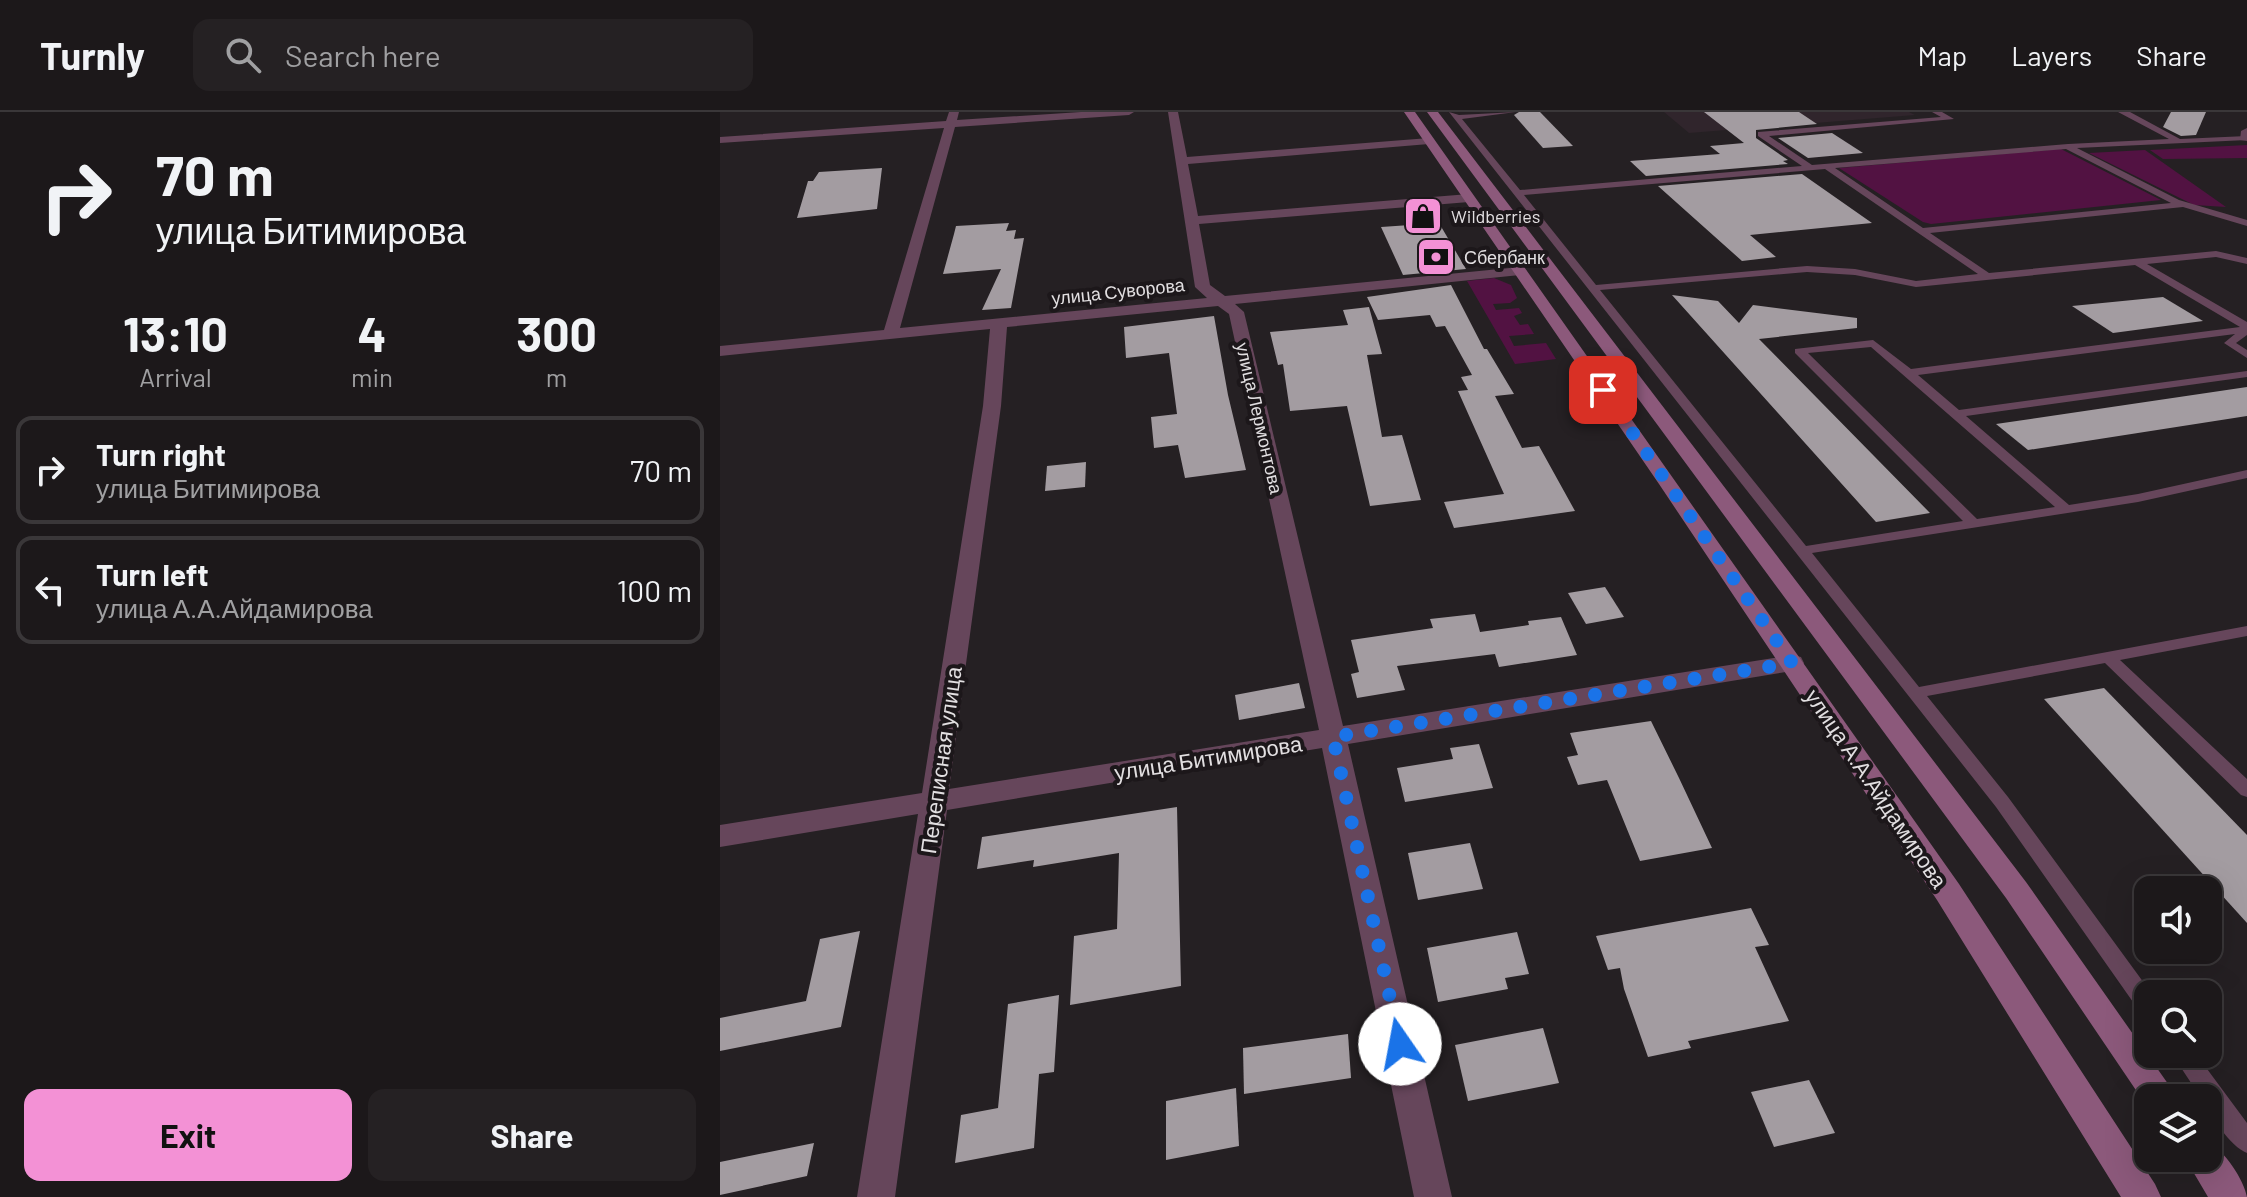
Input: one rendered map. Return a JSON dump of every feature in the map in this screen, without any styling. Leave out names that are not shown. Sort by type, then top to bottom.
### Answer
[{"type":"main road","name":"улица А.А.Айдамирова","points":[[1409,112],[1948,892],[2142,1197]]},
{"type":"main road","name":"улица А.А.Айдамирова","points":[[1432,112],[2016,890],[2151,1084]]},
{"type":"main road","points":[[2213,1172],[2230,1197]]},
{"type":"street","points":[[720,140],[952,119],[1129,112]]},
{"type":"street","name":"улица Лермонтова","points":[[1173,112],[1203,287],[1236,312],[1433,1197]]},
{"type":"street","points":[[891,332],[952,119]]},
{"type":"street","points":[[1182,161],[1429,141]]},
{"type":"street","points":[[1192,221],[1469,198]]},
{"type":"street","name":"улица Суворова","points":[[720,351],[1520,271]]},
{"type":"street","name":"Переписная улица","points":[[876,1197],[992,406],[999,323]]},
{"type":"street","name":"улица Битимирова","points":[[720,836],[1792,663]]},
{"type":"lane","points":[[1455,114],[1512,112]]},
{"type":"lane","points":[[1810,168],[1761,134],[1950,119],[1936,112]]},
{"type":"lane","points":[[2126,112],[2122,112],[2179,141]]},
{"type":"lane","points":[[1455,114],[2002,802],[2134,986]]},
{"type":"lane","points":[[1516,193],[2068,146],[2246,136]]},
{"type":"lane","points":[[2068,146],[2184,204],[2247,223]]},
{"type":"lane","points":[[1826,166],[1987,276]]},
{"type":"lane","points":[[1922,231],[2184,204]]},
{"type":"lane","points":[[1592,288],[1807,269],[1855,272],[1916,284],[2216,254],[2247,261]]},
{"type":"lane","points":[[2137,262],[2247,328]]},
{"type":"lane","points":[[2247,328],[2229,343],[2247,355]]},
{"type":"lane","points":[[1908,373],[2247,328]]},
{"type":"lane","points":[[1974,524],[1799,351],[1873,343],[2067,510]]},
{"type":"lane","points":[[1956,414],[2247,374]]},
{"type":"lane","points":[[1800,551],[2138,498],[2247,474]]},
{"type":"lane","points":[[1915,693],[2247,631]]},
{"type":"lane","points":[[2108,657],[2247,790]]},
{"type":"lane","points":[[2193,1068],[2247,1142]]},
{"type":"shaded area","points":[[1664,112],[1909,112],[1915,115],[1689,133]]},
{"type":"shaded area","points":[[2247,145],[2247,158],[2163,159],[2150,150]]},
{"type":"shaded area","points":[[2061,149],[2161,200],[1931,224],[1923,222],[1839,168]]},
{"type":"shaded area","points":[[2145,150],[2226,207],[2194,205],[2089,153]]},
{"type":"shaded area","points":[[1494,278],[1511,285],[1517,298],[1510,303],[1493,304],[1496,310],[1519,308],[1522,313],[1514,316],[1520,325],[1528,324],[1534,334],[1509,336],[1514,346],[1546,343],[1556,359],[1515,364],[1467,281]]},
{"type":"building","points":[[1519,112],[1540,112],[1573,146],[1543,148],[1514,115]]},
{"type":"building","points":[[1704,112],[1799,112],[1817,124],[1756,130],[1756,138],[1788,160],[1783,161],[1788,164],[1646,176],[1630,161],[1720,154],[1710,146],[1744,143]]},
{"type":"building","points":[[2171,112],[2206,112],[2196,135],[2181,136],[2163,127]]},
{"type":"building","points":[[1832,133],[1863,153],[1808,158],[1778,138]]},
{"type":"building","points":[[882,168],[877,209],[797,218],[808,181],[813,181],[819,172]]},
{"type":"building","points":[[1802,174],[1872,223],[1750,235],[1776,257],[1742,261],[1658,186]]},
{"type":"building","points":[[1009,223],[1006,231],[1016,230],[1014,239],[1024,238],[1011,308],[982,310],[1001,269],[943,274],[956,226]]},
{"type":"building","points":[[1439,223],[1466,269],[1403,275],[1381,227]]},
{"type":"building","points":[[1451,285],[1484,349],[1487,349],[1514,394],[1495,396],[1522,448],[1539,446],[1575,511],[1454,528],[1444,502],[1504,494],[1458,391],[1468,390],[1461,377],[1472,375],[1445,326],[1436,327],[1430,315],[1378,320],[1367,297]]},
{"type":"building","points":[[1672,295],[1718,301],[1739,323],[1753,305],[1857,318],[1857,328],[1759,339],[1930,513],[1876,522]]},
{"type":"building","points":[[2163,297],[2203,321],[2113,333],[2072,306]]},
{"type":"building","points":[[1369,307],[1382,354],[1367,355],[1382,437],[1402,435],[1421,500],[1370,506],[1347,406],[1290,411],[1283,364],[1278,365],[1270,332],[1348,325],[1343,310]]},
{"type":"building","points":[[1214,316],[1246,470],[1185,478],[1178,445],[1154,448],[1151,417],[1177,414],[1169,353],[1126,358],[1124,327]]},
{"type":"building","points":[[2247,387],[2247,416],[2028,450],[1996,424]]},
{"type":"building","points":[[1086,462],[1085,487],[1045,491],[1047,466]]},
{"type":"building","points":[[1605,587],[1624,617],[1586,624],[1568,593]]},
{"type":"building","points":[[1475,614],[1480,632],[1561,617],[1577,655],[1499,667],[1495,654],[1397,666],[1405,690],[1357,698],[1351,674],[1359,672],[1351,640],[1433,628],[1430,619]]},
{"type":"building","points":[[1299,683],[1305,708],[1239,720],[1235,695]]},
{"type":"building","points":[[2104,688],[2247,835],[2247,923],[2222,895],[2222,876],[2204,876],[2044,699]]},
{"type":"building","points":[[1651,721],[1712,848],[1640,861],[1607,780],[1578,785],[1567,757],[1578,755],[1570,733]]},
{"type":"building","points":[[1479,744],[1493,788],[1405,802],[1397,768],[1453,759],[1450,748]]},
{"type":"building","points":[[1177,807],[1181,986],[1070,1005],[1074,936],[1117,929],[1119,853],[1033,867],[1034,860],[977,869],[982,837]]},
{"type":"building","points":[[1470,843],[1483,889],[1418,900],[1408,853]]},
{"type":"building","points":[[1751,908],[1769,945],[1755,947],[1789,1021],[1688,1041],[1691,1048],[1648,1057],[1624,989],[1620,968],[1608,970],[1596,936]]},
{"type":"building","points":[[860,931],[841,1027],[720,1051],[720,1018],[806,1001],[820,939]]},
{"type":"building","points":[[1517,932],[1529,974],[1505,978],[1508,989],[1438,1002],[1427,948]]},
{"type":"building","points":[[1059,995],[1054,1072],[1039,1074],[1034,1148],[955,1163],[961,1115],[998,1108],[1008,1004]]},
{"type":"building","points":[[1543,1028],[1559,1083],[1468,1101],[1455,1045]]},
{"type":"building","points":[[1348,1034],[1351,1078],[1244,1094],[1243,1048]]},
{"type":"building","points":[[1809,1080],[1835,1133],[1774,1147],[1751,1092]]},
{"type":"building","points":[[1236,1088],[1239,1146],[1166,1160],[1166,1101]]},
{"type":"building","points":[[814,1143],[807,1176],[720,1195],[720,1162]]},
{"type":"place","name":"Wildberries","points":[[1423,216]]},
{"type":"place","name":"Сбербанк","points":[[1436,257]]},
{"type":"route","points":[[1400,1044],[1333,737],[1792,663],[1603,390]]}]
